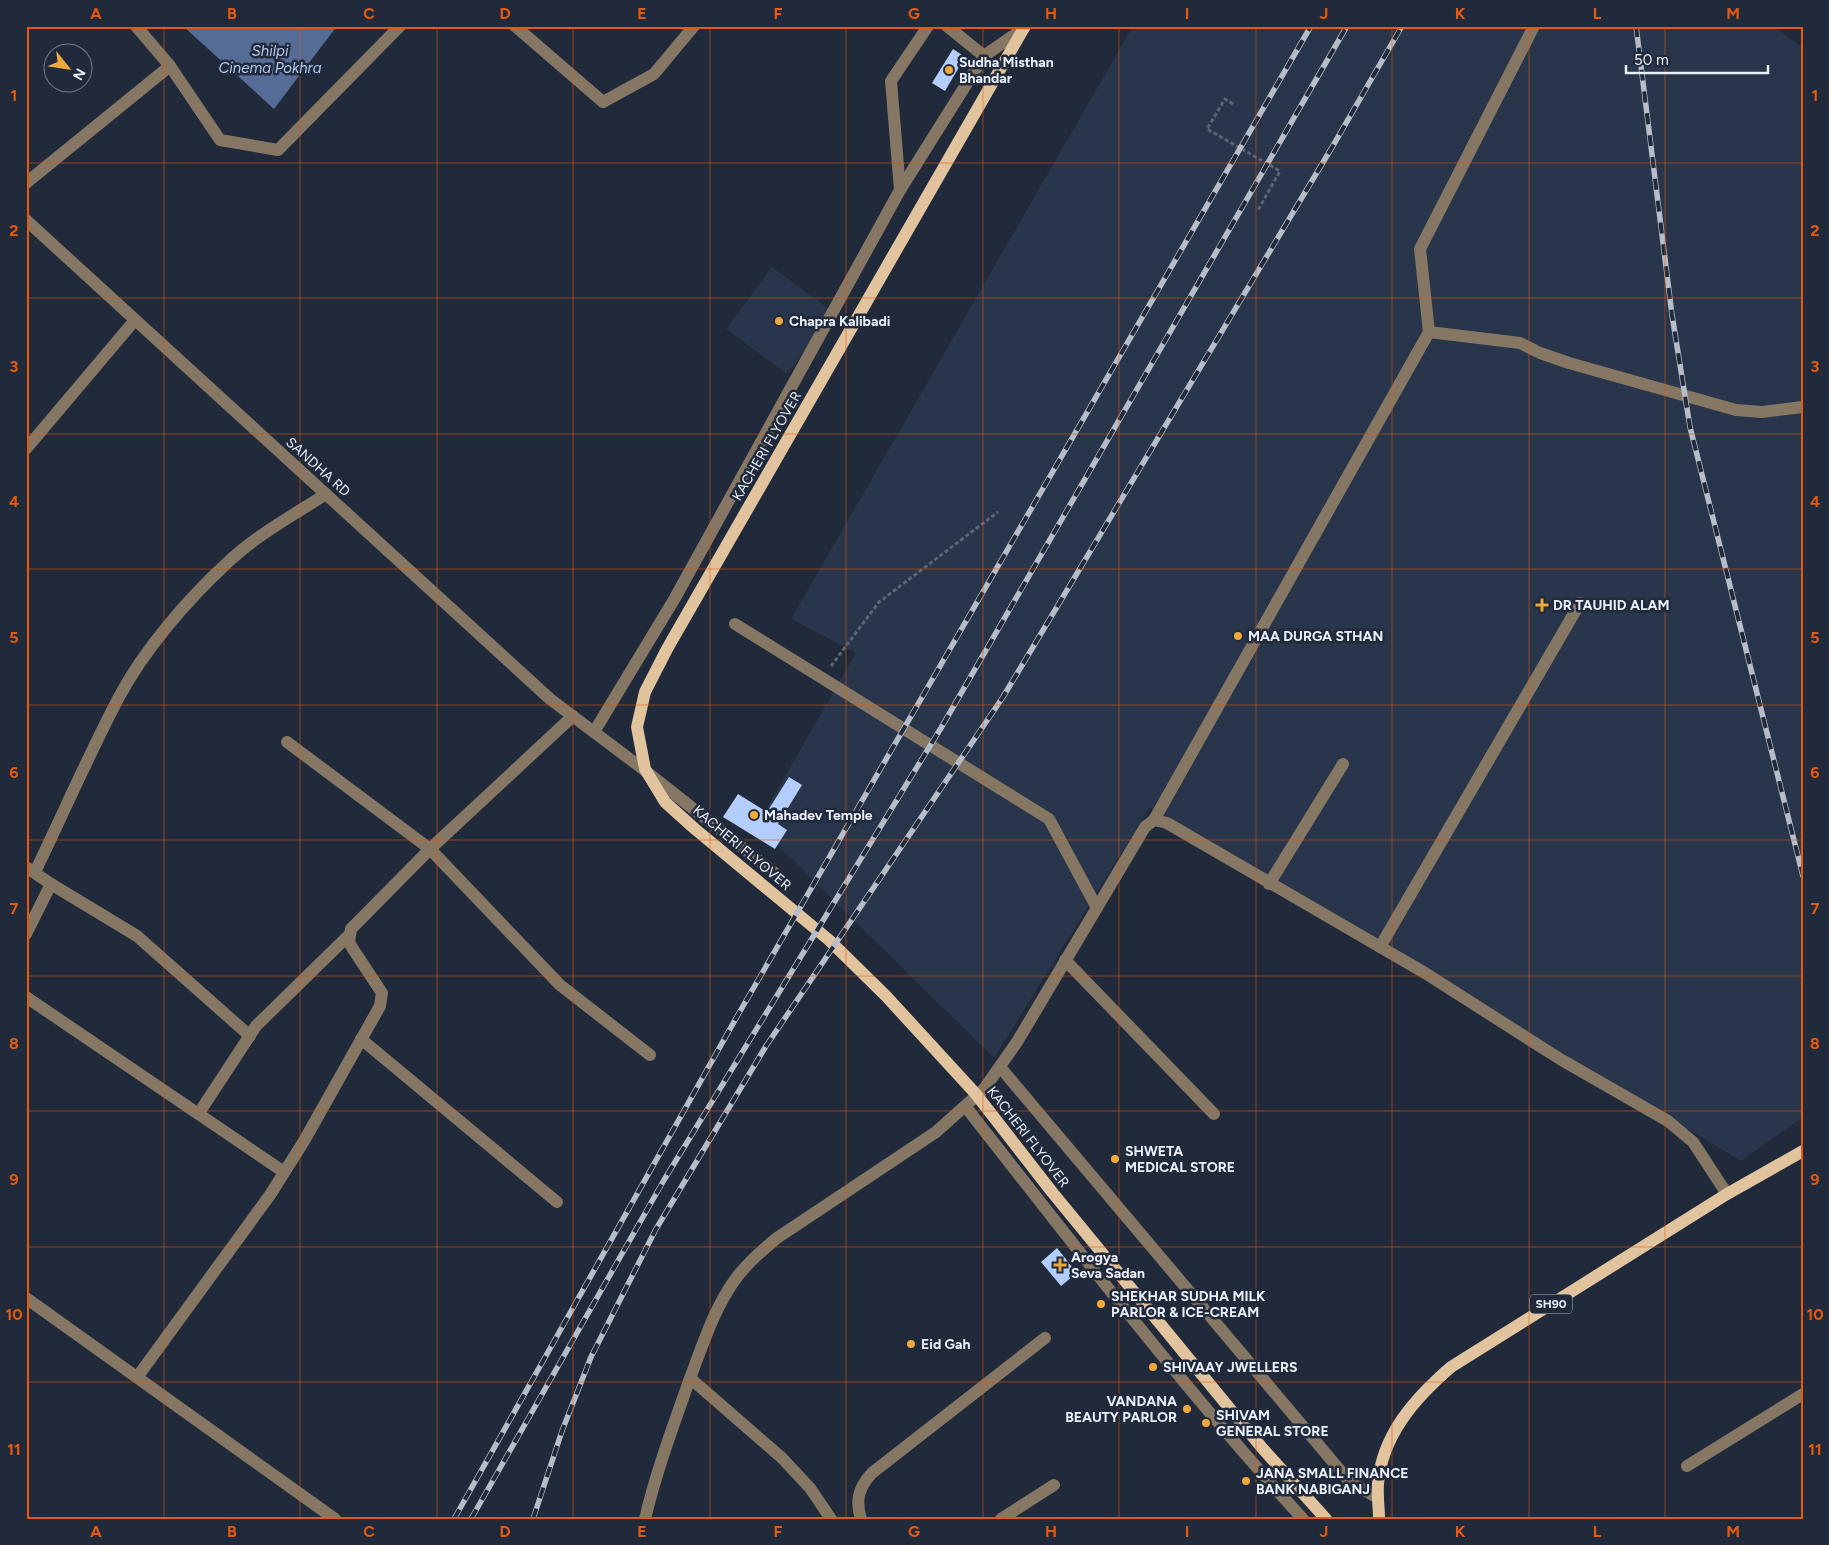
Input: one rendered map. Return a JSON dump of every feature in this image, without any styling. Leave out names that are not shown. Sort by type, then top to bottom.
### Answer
[{"type":"main road","name":"KACHERI FLYOVER","points":[[1024,27],[667,649],[645,692],[637,727],[645,769],[665,802],[695,830],[829,940],[886,996],[937,1051],[974,1093],[1052,1192],[1263,1449],[1326,1519]]},
{"type":"main road","name":"SH90","points":[[1379,1519],[1380,1472],[1393,1434],[1403,1416],[1423,1391],[1450,1367],[1727,1194],[1803,1151]]},
{"type":"street","points":[[136,26],[170,66],[220,140],[278,150],[400,26]]},
{"type":"street","points":[[515,26],[603,102],[654,74],[694,26]]},
{"type":"street","points":[[900,190],[891,81],[928,26]]},
{"type":"street","points":[[947,26],[984,56]]},
{"type":"street","points":[[645,1519],[656,1473],[690,1378],[719,1306],[735,1280],[753,1258],[777,1238],[936,1132],[984,1089],[1000,1067],[1145,827],[1154,820],[1429,332],[1420,249],[1534,26]]},
{"type":"street","points":[[594,732],[675,598],[900,190],[984,56],[1024,27]]},
{"type":"street","points":[[26,183],[170,66]]},
{"type":"street","name":"SANDHA RD","points":[[26,220],[550,699],[776,875]]},
{"type":"street","points":[[26,449],[135,320]]},
{"type":"street","points":[[1429,332],[1520,342],[1540,353],[1569,363],[1736,410],[1762,412],[1803,407]]},
{"type":"street","points":[[250,1036],[137,936],[51,884],[30,869],[120,696],[146,655],[226,563],[253,542],[326,494]]},
{"type":"street","points":[[1380,947],[1580,603]]},
{"type":"street","points":[[735,624],[1049,819],[1097,908]]},
{"type":"street","points":[[199,1113],[256,1026],[349,935],[356,922],[430,849],[573,716]]},
{"type":"street","points":[[287,742],[430,849],[560,986],[650,1055]]},
{"type":"street","points":[[1269,884],[1343,764]]},
{"type":"street","points":[[1154,820],[1166,823],[1380,947],[1560,1059],[1674,1126],[1702,1153],[1727,1194]]},
{"type":"street","points":[[26,934],[51,884]]},
{"type":"street","points":[[138,1376],[284,1172],[380,1006],[382,993],[353,949],[349,935]]},
{"type":"street","points":[[1065,960],[1214,1114]]},
{"type":"street","points":[[27,1000],[199,1113],[284,1172]]},
{"type":"street","points":[[361,1039],[557,1202]]},
{"type":"street","points":[[1000,1067],[1348,1481],[1378,1498]]},
{"type":"street","points":[[965,1106],[1149,1337],[1299,1518]]},
{"type":"street","points":[[26,1298],[138,1376],[335,1519]]},
{"type":"street","points":[[861,1519],[858,1500],[859,1492],[872,1472],[1045,1338]]},
{"type":"street","points":[[690,1378],[782,1458],[810,1488],[828,1514]]},
{"type":"street","points":[[1687,1466],[1803,1394]]},
{"type":"street","points":[[1001,1519],[1054,1485]]},
{"type":"path","points":[[1234,104],[1224,99],[1207,129],[1280,171],[1258,210]]},
{"type":"path","points":[[823,678],[880,602],[998,512]]},
{"type":"shaded area","points":[[1133,26],[1773,26],[1803,48],[1803,1117],[1741,1161],[1150,807],[994,1058],[757,825],[856,653],[791,619]]},
{"type":"shaded area","name":"Chapra Kalibadi","points":[[772,267],[833,312],[787,374],[726,329]]},
{"type":"water","name":"Shilpi Cinema Pokhra","points":[[183,26],[337,26],[274,109]]},
{"type":"building","name":"Sudha Misthan Bhandar","points":[[953,49],[965,57],[945,91],[932,83]]},
{"type":"building","name":"Mahadev Temple","points":[[789,777],[802,785],[778,824],[787,830],[775,849],[723,817],[738,794],[767,812]]},
{"type":"building","points":[[1057,1248],[1077,1273],[1061,1286],[1041,1262]]},
{"type":"railway","points":[[454,1519],[739,1013],[1311,26]]},
{"type":"railway","points":[[471,1519],[664,1180],[941,728],[1347,26]]},
{"type":"railway","points":[[533,1519],[562,1431],[591,1357],[656,1229],[766,1046],[1003,697],[1334,144],[1402,26]]},
{"type":"railway","points":[[1636,26],[1672,315],[1690,427],[1803,876]]},
{"type":"place","name":"Sudha Misthan Bhandar","points":[[949,70]]},
{"type":"place","name":"Chapra Kalibadi","points":[[779,321]]},
{"type":"place","name":"DR TAUHID ALAM","points":[[1542,605]]},
{"type":"place","name":"MAA DURGA STHAN","points":[[1238,636]]},
{"type":"place","name":"Mahadev Temple","points":[[754,815]]},
{"type":"place","name":"SHWETA MEDICAL STORE","points":[[1115,1159]]},
{"type":"place","name":"Arogya Seva Sadan","points":[[1060,1265]]},
{"type":"place","name":"SHEKHAR SUDHA MILK PARLOR & ICE-CREAM","points":[[1101,1304]]},
{"type":"place","name":"Eid Gah","points":[[911,1344]]},
{"type":"place","name":"SHIVAAY JWELLERS","points":[[1153,1367]]},
{"type":"place","name":"VANDANA BEAUTY PARLOR","points":[[1187,1409]]},
{"type":"place","name":"SHIVAM GENERAL STORE","points":[[1206,1423]]},
{"type":"place","name":"JANA SMALL FINANCE BANK NABIGANJ","points":[[1246,1481]]}]
